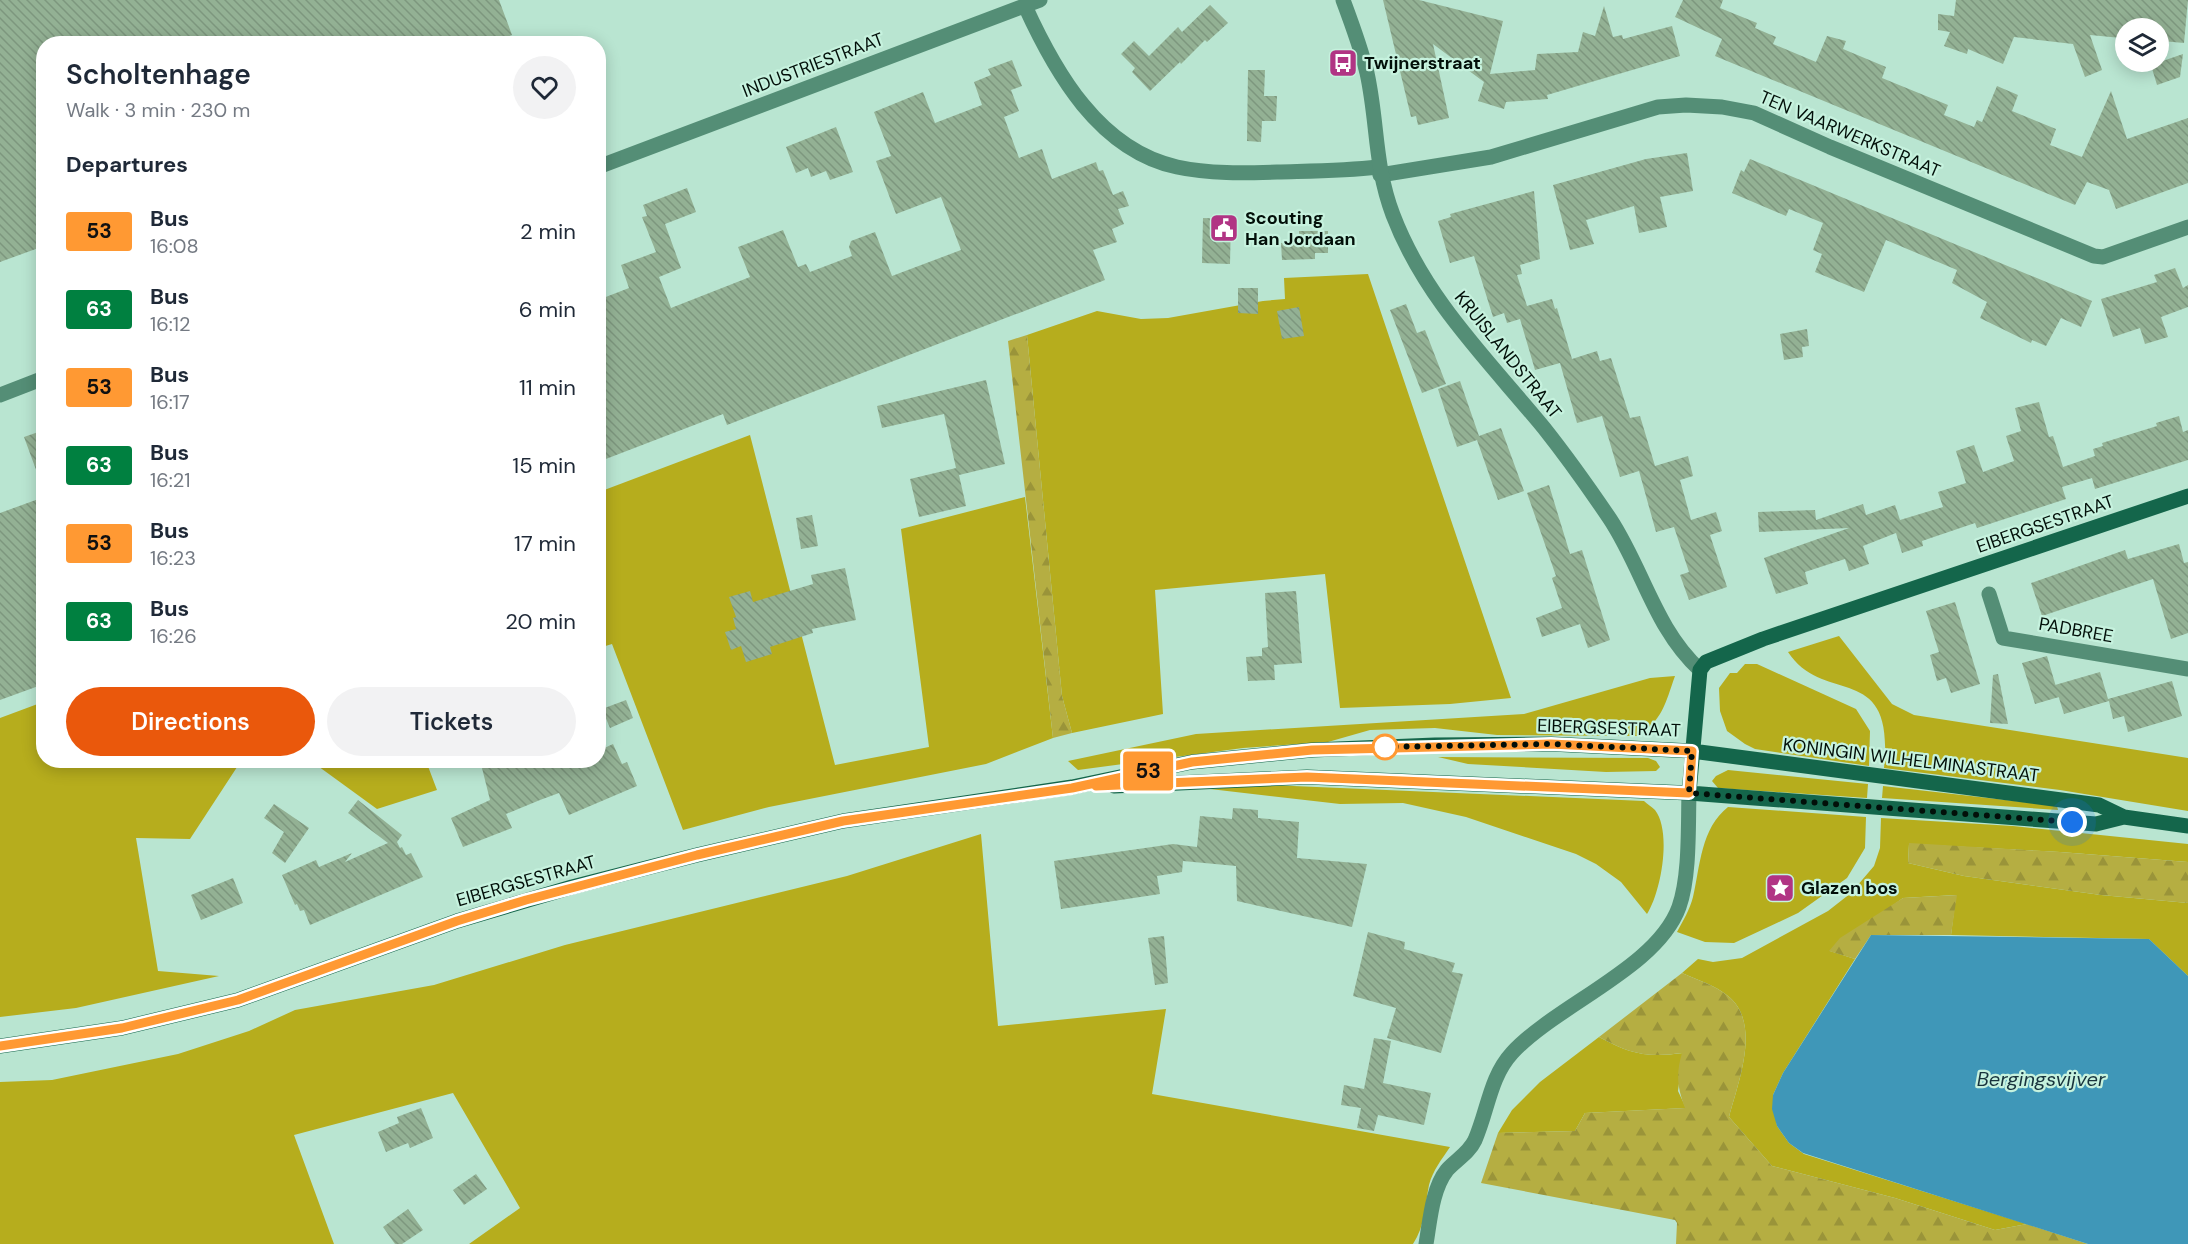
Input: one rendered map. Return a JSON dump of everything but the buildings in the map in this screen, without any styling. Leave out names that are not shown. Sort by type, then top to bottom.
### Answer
[{"type":"main road","name":"EIBERGSESTRAAT","points":[[0,1046],[122,1028],[238,1000],[457,921],[572,887],[843,821],[1072,788],[1192,762],[1312,750],[1551,744],[1692,751],[1701,670],[1706,662],[1763,639],[2188,496]]},
{"type":"main road","points":[[1689,793],[1692,751]]},
{"type":"main road","name":"KONINGIN WILHELMINASTRAAT","points":[[1692,751],[2099,805],[2124,816],[2188,826]]},
{"type":"main road","name":"EIBERGSESTRAAT","points":[[1072,788],[1307,777],[1689,793]]},
{"type":"main road","name":"KONINGIN WILHELMINASTRAAT","points":[[1689,793],[2096,824],[2124,816]]},
{"type":"street","name":"INDUSTRIESTRAAT","points":[[606,164],[1040,0]]},
{"type":"street","name":"KRUISLANDSTRAAT","points":[[1343,0],[1367,73],[1379,171],[1393,215],[1412,256],[1437,299],[1475,350],[1543,428],[1580,475],[1612,523],[1668,633],[1701,670]]},
{"type":"street","name":"TEN VAARWERKSTRAAT","points":[[1025,6],[1045,49],[1084,106],[1107,131],[1138,152],[1175,167],[1254,173],[1379,171],[1491,157],[1658,108],[1686,105],[1722,107],[1754,113],[1830,147],[2094,256],[2103,257],[2188,227]]},
{"type":"street","points":[[0,395],[36,381]]},
{"type":"street","name":"PADBREE","points":[[1989,594],[2003,638],[2188,669]]},
{"type":"street","points":[[1426,1244],[1439,1184],[1447,1170],[1474,1142],[1490,1092],[1501,1067],[1513,1052],[1563,1012],[1641,958],[1662,933],[1679,907],[1687,855],[1689,793]]},
{"type":"shaded area","points":[[1368,274],[1511,698],[1450,704],[1340,708],[1325,574],[1155,590],[1163,714],[1072,733],[1062,696],[1027,335],[1097,311],[1141,319],[1168,318],[1285,299],[1284,278]]},
{"type":"shaded area","points":[[750,435],[835,765],[929,747],[901,529],[1025,497],[1053,738],[986,764],[769,807],[683,830],[612,644],[606,646],[606,489]]},
{"type":"shaded area","points":[[1839,636],[1892,704],[1914,715],[2188,758],[2188,811],[2060,790],[1884,768],[1885,734],[1879,712],[1868,698],[1854,690],[1820,678],[1803,668],[1788,652]]},
{"type":"shaded area","points":[[1745,664],[1757,664],[1856,709],[1870,731],[1869,766],[1755,749],[1727,731],[1720,711],[1719,688],[1730,673],[1737,673]]},
{"type":"shaded area","points":[[1675,676],[1658,717],[1637,736],[1497,735],[1435,728],[1370,730],[1328,742],[1243,748],[1078,770],[1068,761],[1196,734],[1524,714],[1650,678]]},
{"type":"shaded area","points":[[36,705],[36,768],[236,768],[190,839],[136,838],[158,971],[219,976],[76,1008],[0,1017],[0,718]]},
{"type":"shaded area","points":[[1438,757],[1648,758],[1656,761],[1660,767],[1656,771],[1606,772],[1468,764]]},
{"type":"shaded area","points":[[321,768],[429,768],[437,790],[377,809]]},
{"type":"shaded area","points":[[1728,770],[1868,784],[1867,798],[1718,788],[1712,781],[1716,776]]},
{"type":"shaded area","points":[[1270,785],[1644,801],[1655,810],[1663,832],[1663,862],[1657,892],[1647,914],[1621,882],[1596,864],[1576,854],[1466,817],[1403,803],[1340,804],[1210,789]]},
{"type":"shaded area","points":[[1883,786],[2057,806],[2058,810],[1882,798]]},
{"type":"shaded area","points":[[1728,807],[1866,817],[1865,848],[1847,878],[1798,913],[1734,943],[1705,942],[1677,932],[1692,901],[1707,837],[1719,816]]},
{"type":"shaded area","points":[[1881,818],[2013,826],[2188,844],[2188,862],[1909,844],[1908,863],[1964,876],[2101,895],[2188,903],[2188,976],[2149,939],[1951,935],[1956,895],[1903,898],[1830,951],[1855,959],[1783,1073],[1773,1095],[1777,1126],[1789,1143],[1804,1154],[2027,1224],[1995,1230],[1895,1198],[1772,1166],[1729,1117],[1745,1054],[1744,1022],[1738,1008],[1723,992],[1682,973],[1698,959],[1713,962],[1742,958],[1828,911],[1851,893],[1874,866],[1880,848]]},
{"type":"shaded area","points":[[981,834],[998,1026],[1166,1009],[1152,1094],[1450,1147],[1429,1185],[1422,1223],[1413,1244],[469,1244],[520,1208],[453,1093],[294,1135],[334,1244],[0,1244],[0,1082],[52,1080],[178,1054],[249,1031],[295,1010],[434,985],[565,945],[847,876]]},
{"type":"shaded area","points":[[1599,1037],[1630,1051],[1649,1055],[1683,1053],[1678,1091],[1686,1108],[1585,1113],[1575,1131],[1498,1133],[1512,1110],[1540,1082]]},
{"type":"green space","points":[[1027,335],[1062,696],[1072,733],[1053,738],[1008,341]]},
{"type":"green space","points":[[1909,843],[2188,862],[2188,903],[2101,895],[1964,876],[1908,863]]},
{"type":"green space","points":[[1957,895],[1951,935],[1871,935],[1855,959],[1829,951],[1840,938],[1903,898]]},
{"type":"green space","points":[[1682,973],[1717,989],[1728,996],[1738,1008],[1744,1022],[1745,1054],[1729,1117],[1772,1166],[1895,1198],[1995,1230],[2027,1224],[2088,1244],[1676,1244],[1677,1223],[1675,1220],[1481,1183],[1498,1133],[1575,1131],[1585,1113],[1685,1108],[1678,1080],[1682,1053],[1649,1055],[1630,1051],[1599,1037]]},
{"type":"water","name":"Bergingsvijver","points":[[1871,935],[2149,939],[2188,976],[2188,1244],[2088,1244],[1803,1153],[1789,1143],[1777,1126],[1772,1109],[1773,1095],[1783,1073]]},
{"type":"bus line","name":"53","points":[[0,1046],[122,1028],[238,1000],[457,921],[526,900],[697,855],[843,821],[1072,788],[1192,762],[1312,750],[1435,745],[1551,744],[1692,751],[1689,793],[1307,777],[1096,786]]},
{"type":"place","name":"Twijnerstraat","points":[[1343,63]]},
{"type":"place","name":"Scouting Han Jordaan","points":[[1224,228]]},
{"type":"place","name":"Glazen bos","points":[[1780,888]]},
{"type":"route","points":[[1385,747],[1551,744],[1692,751],[1689,793],[2072,822]]}]
